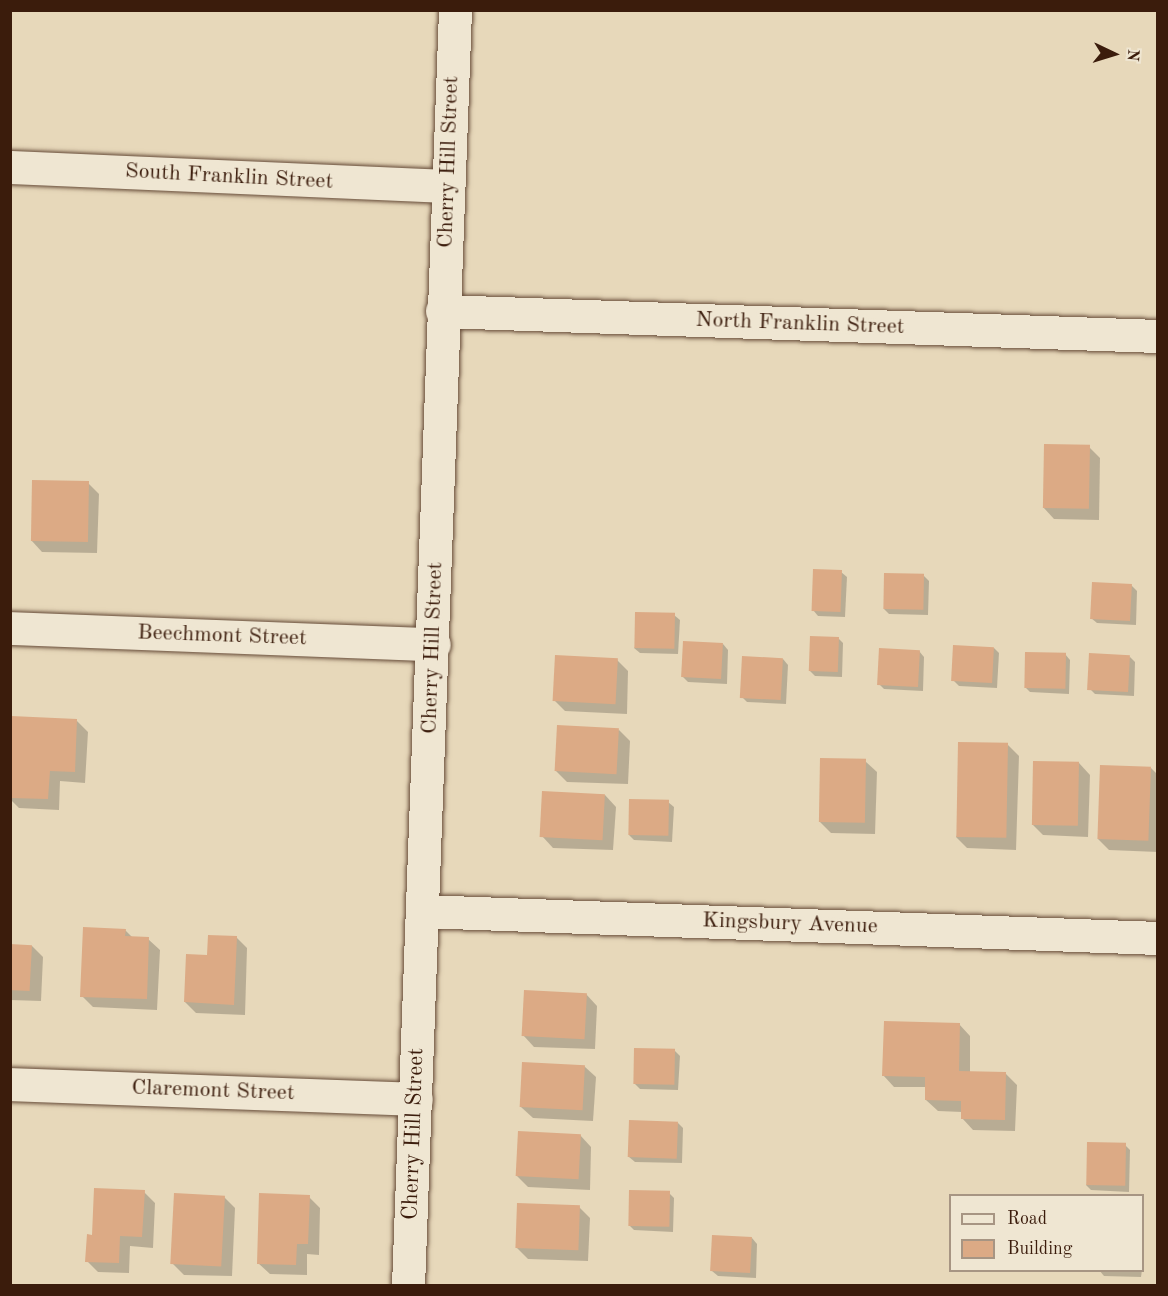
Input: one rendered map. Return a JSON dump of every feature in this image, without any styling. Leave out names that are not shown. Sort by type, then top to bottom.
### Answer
[{"type":"street","name":"Cherry Hill Street","points":[[408,1286],[434,644],[442,311],[455,10]]},
{"type":"street","name":"South Franklin Street","points":[[10,167],[448,186]]},
{"type":"street","name":"North Franklin Street","points":[[442,311],[1158,336]]},
{"type":"street","name":"Beechmont Street","points":[[10,628],[434,644]]},
{"type":"street","name":"Kingsbury Avenue","points":[[422,911],[1158,938]]},
{"type":"street","name":"Claremont Street","points":[[10,1084],[416,1099]]},
{"type":"building","points":[[1044,444],[1090,445],[1089,509],[1043,508]]},
{"type":"building","points":[[32,480],[89,481],[88,542],[31,541]]},
{"type":"building","points":[[813,569],[842,570],[841,612],[812,611]]},
{"type":"building","points":[[884,573],[924,574],[923,610],[883,609]]},
{"type":"building","points":[[1092,582],[1132,584],[1130,621],[1090,619]]},
{"type":"building","points":[[635,612],[675,613],[674,649],[634,648]]},
{"type":"building","points":[[810,636],[839,637],[838,672],[809,671]]},
{"type":"building","points":[[683,641],[723,643],[721,679],[681,677]]},
{"type":"building","points":[[953,645],[994,647],[992,683],[951,681]]},
{"type":"building","points":[[879,648],[920,650],[918,687],[877,685]]},
{"type":"building","points":[[1025,652],[1066,653],[1065,689],[1024,688]]},
{"type":"building","points":[[1089,653],[1130,655],[1128,692],[1087,690]]},
{"type":"building","points":[[555,655],[618,658],[616,704],[553,701]]},
{"type":"building","points":[[742,656],[783,658],[781,700],[740,698]]},
{"type":"building","points":[[11,716],[77,719],[75,772],[50,771],[48,799],[10,798]]},
{"type":"building","points":[[557,725],[619,728],[617,774],[555,771]]},
{"type":"building","points":[[958,742],[1008,743],[1006,838],[956,837]]},
{"type":"building","points":[[820,758],[866,759],[865,823],[819,822]]},
{"type":"building","points":[[1033,761],[1079,762],[1078,826],[1032,825]]},
{"type":"building","points":[[1100,765],[1151,767],[1148,841],[1097,839]]},
{"type":"building","points":[[542,791],[605,794],[603,840],[540,837]]},
{"type":"building","points":[[629,799],[669,800],[668,836],[628,835]]},
{"type":"building","points":[[83,927],[126,929],[125,936],[149,937],[147,999],[80,997]]},
{"type":"building","points":[[208,935],[237,936],[234,1005],[184,1002],[186,954],[207,955]]},
{"type":"building","points":[[10,944],[32,945],[30,991],[10,990]]},
{"type":"building","points":[[524,990],[587,993],[585,1039],[522,1036]]},
{"type":"building","points":[[884,1021],[960,1023],[959,1071],[1006,1072],[1005,1120],[961,1119],[961,1101],[925,1100],[925,1077],[882,1076]]},
{"type":"building","points":[[634,1048],[675,1049],[674,1085],[633,1084]]},
{"type":"building","points":[[522,1062],[585,1065],[583,1110],[520,1107]]},
{"type":"building","points":[[629,1120],[678,1122],[677,1159],[628,1157]]},
{"type":"building","points":[[518,1131],[581,1134],[579,1179],[516,1176]]},
{"type":"building","points":[[1087,1142],[1126,1143],[1125,1186],[1086,1185]]},
{"type":"building","points":[[94,1188],[145,1190],[142,1237],[120,1236],[119,1263],[85,1262],[87,1234],[92,1235]]},
{"type":"building","points":[[629,1190],[670,1191],[669,1227],[628,1226]]},
{"type":"building","points":[[174,1193],[225,1196],[221,1267],[170,1264]]},
{"type":"building","points":[[259,1193],[310,1195],[308,1244],[297,1244],[296,1265],[257,1264]]},
{"type":"building","points":[[517,1203],[580,1205],[578,1250],[515,1248]]},
{"type":"building","points":[[712,1235],[752,1237],[750,1273],[710,1271]]}]
